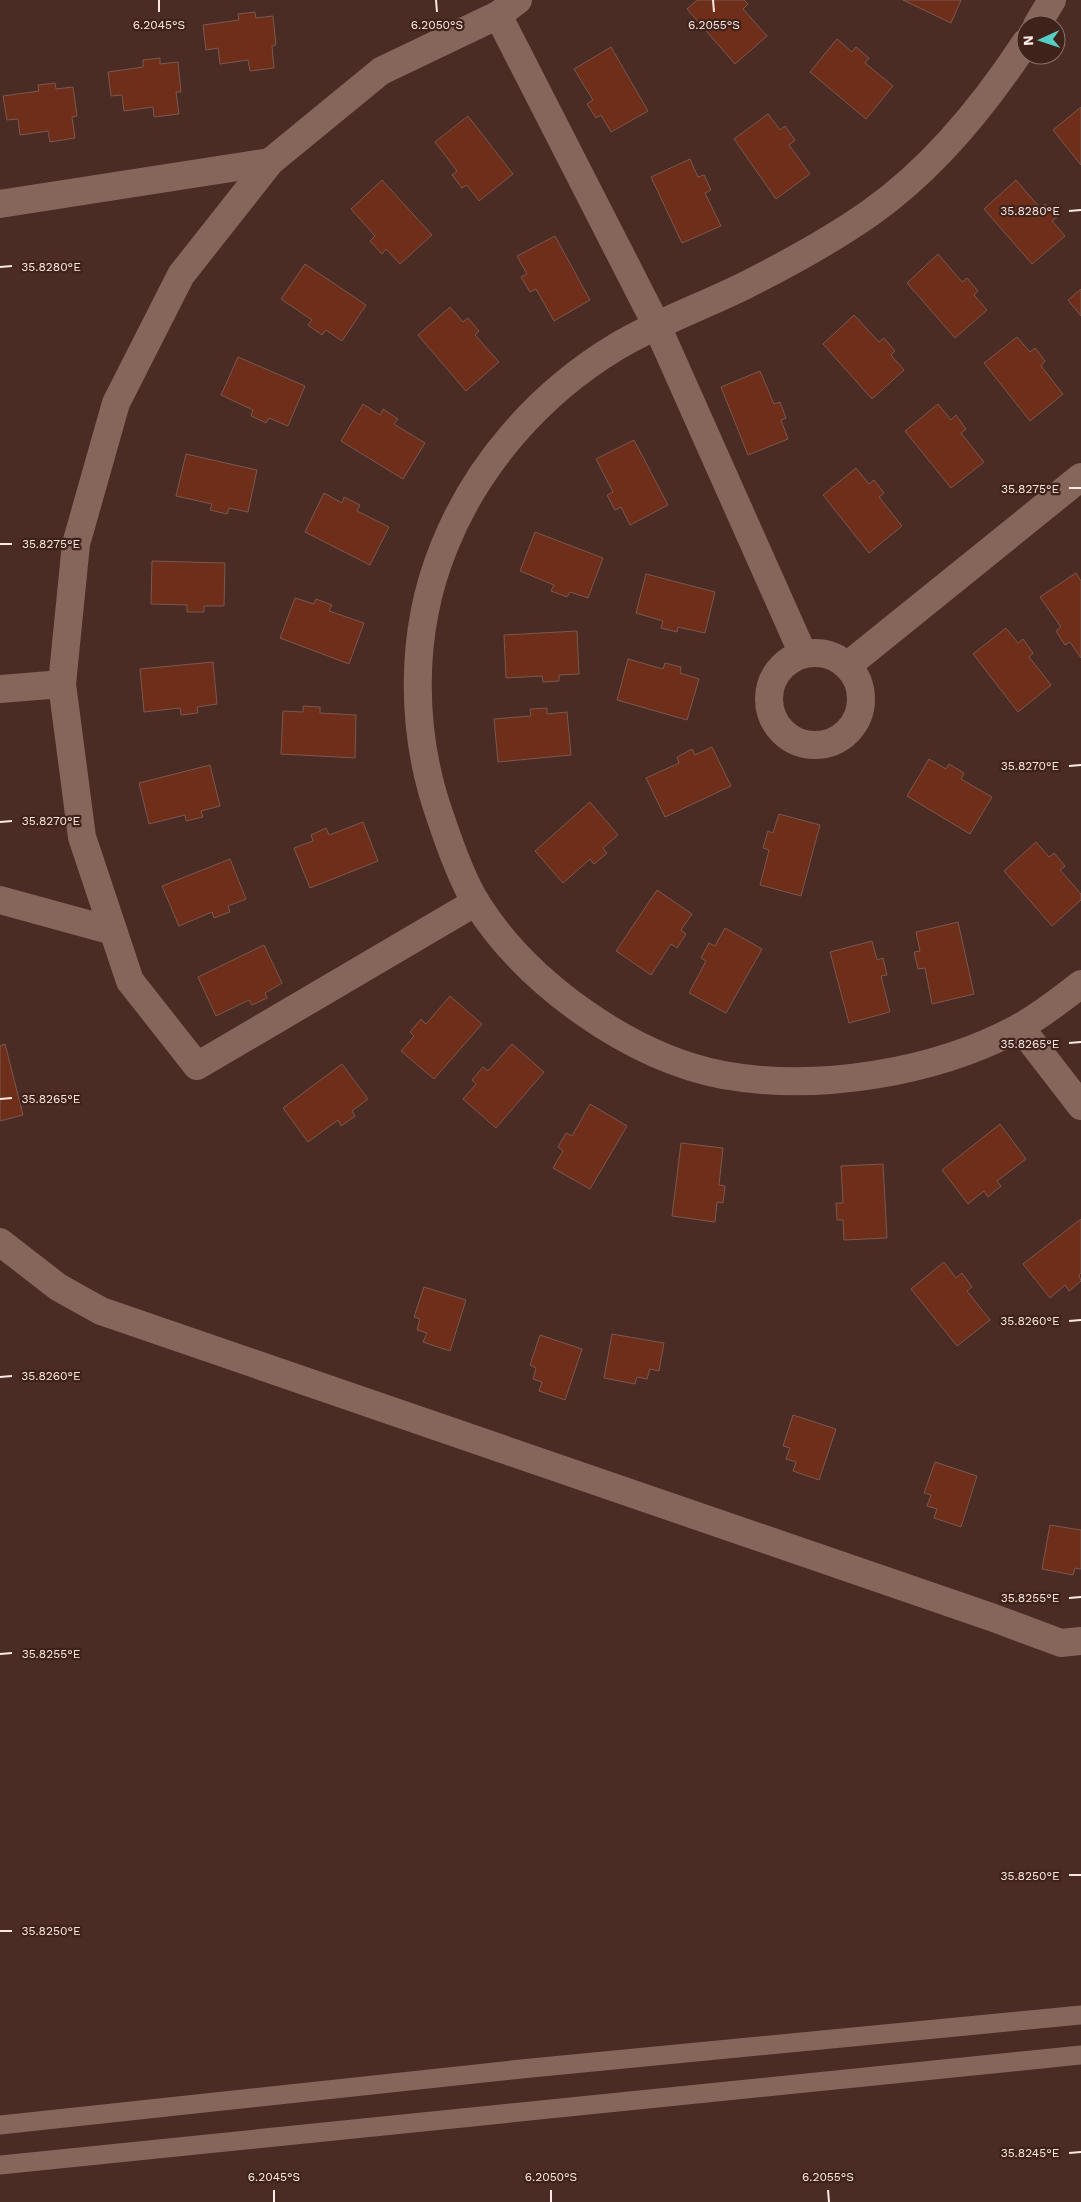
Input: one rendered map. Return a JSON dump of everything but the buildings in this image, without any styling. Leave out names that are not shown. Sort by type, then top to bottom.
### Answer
[{"type":"street","points":[[1043,15],[1052,0]]},
{"type":"street","points":[[476,902],[197,1066],[130,981],[82,837],[62,684],[76,544],[116,403],[181,275],[270,162],[382,70],[508,8],[657,326],[803,654]]},
{"type":"street","points":[[1016,56],[970,119],[925,167],[873,211],[811,250],[743,286],[619,345],[577,373],[521,423],[476,481],[443,548],[426,606],[418,666],[419,727],[430,787],[450,844],[476,902],[511,949],[556,992],[604,1026],[658,1055],[720,1074],[778,1082],[841,1080],[901,1069],[961,1053],[1020,1027],[1081,984]]},
{"type":"street","points":[[0,204],[270,162]]},
{"type":"street","points":[[847,666],[1081,477]]},
{"type":"street","points":[[819,653],[834,657],[847,666],[856,679],[861,694],[860,709],[855,723],[846,734],[834,742],[819,746],[804,745],[791,739],[780,730],[772,718],[768,702],[770,686],[777,672],[789,660],[803,654],[819,653]]},
{"type":"street","points":[[0,689],[62,684]]},
{"type":"street","points":[[0,900],[113,931]]},
{"type":"street","points":[[1020,1027],[1081,1106]]},
{"type":"street","points":[[0,1242],[58,1287],[101,1311],[982,1614],[1061,1643],[1081,1641]]},
{"type":"lane","points":[[0,2125],[521,2069],[1081,2016]]},
{"type":"lane","points":[[0,2165],[1081,2055]]}]
